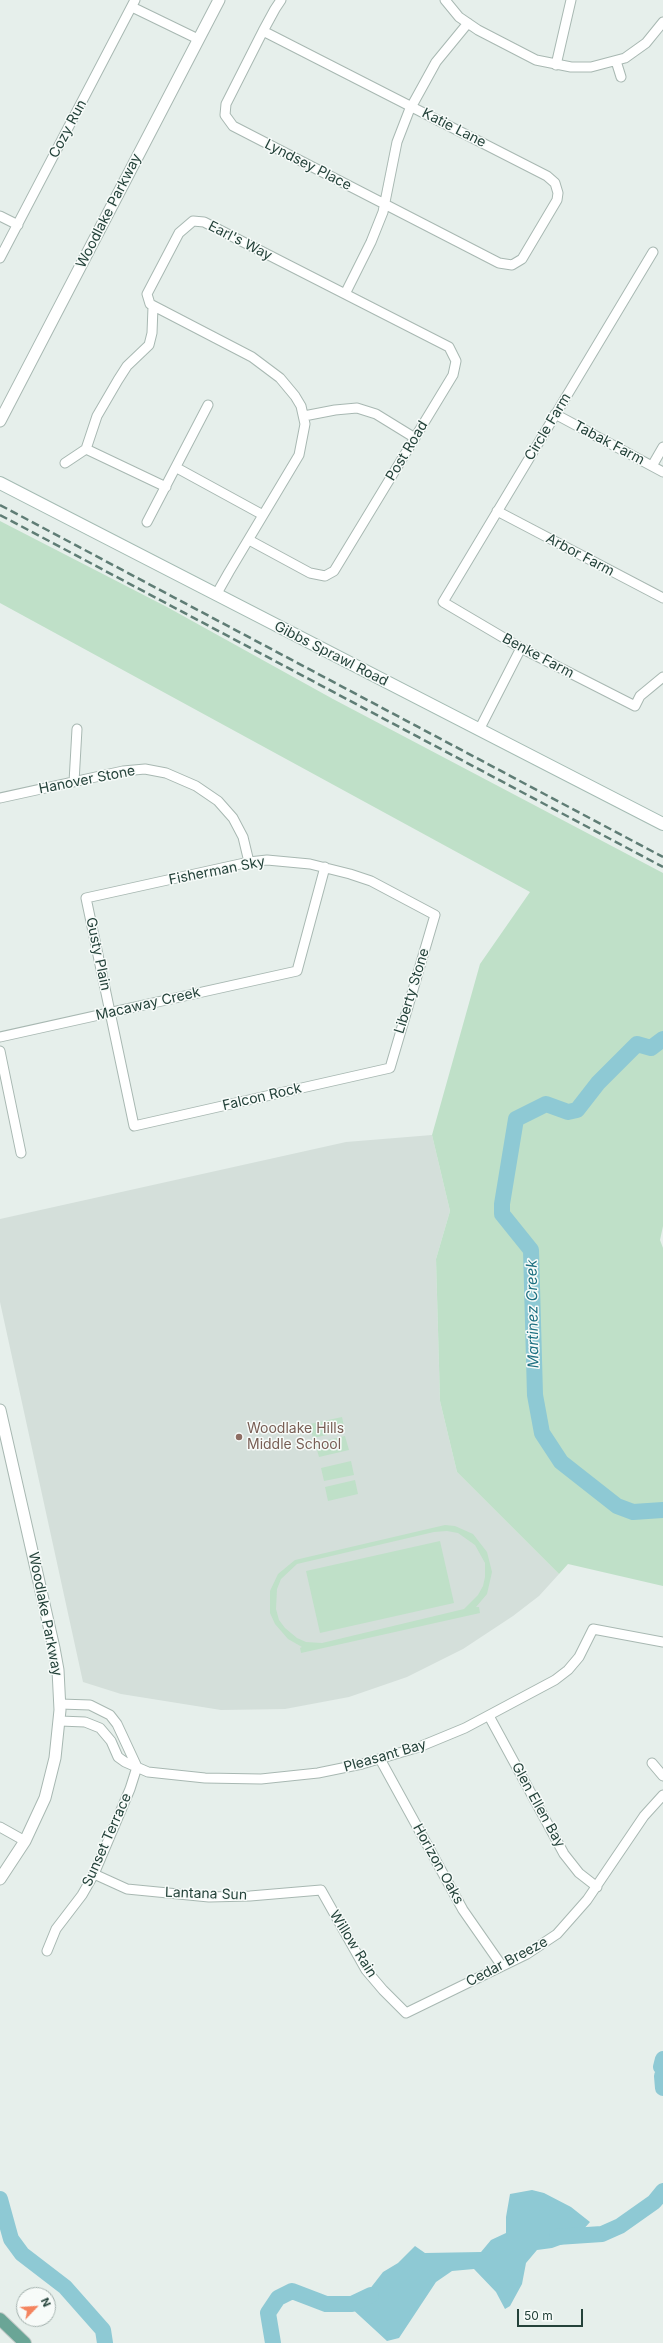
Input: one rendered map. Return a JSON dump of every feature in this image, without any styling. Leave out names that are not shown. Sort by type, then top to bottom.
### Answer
[{"type":"main road","name":"Gibbs Sprawl Road","points":[[0,483],[663,824]]},
{"type":"main road","points":[[0,2320],[25,2343]]},
{"type":"street","name":"Woodlake Parkway","points":[[0,421],[219,0]]},
{"type":"street","name":"Lyndsey Place","points":[[281,0],[226,104],[224,111],[227,120],[233,126],[499,263],[512,265]]},
{"type":"street","points":[[445,0],[468,23],[536,60],[556,65],[581,68],[616,61],[646,43],[663,22]]},
{"type":"street","points":[[556,65],[571,0]]},
{"type":"street","points":[[133,3],[198,39]]},
{"type":"street","name":"Cozy Run","points":[[0,258],[133,3]]},
{"type":"street","points":[[345,294],[371,242],[384,204],[397,142],[412,107],[436,62],[468,23]]},
{"type":"street","name":"Katie Lane","points":[[263,32],[547,176],[555,183],[558,193],[557,200],[522,259],[512,265]]},
{"type":"street","points":[[616,61],[622,77]]},
{"type":"street","points":[[0,216],[18,225]]},
{"type":"street","name":"Earl's Way","points":[[153,307],[150,304],[147,294],[172,246],[184,227],[189,223],[199,220],[345,294]]},
{"type":"street","name":"Circle Farm","points":[[443,602],[653,252]]},
{"type":"street","name":"Post Road","points":[[249,540],[310,573],[318,576],[330,574],[338,567],[453,375],[456,361],[453,351],[449,347],[345,294]]},
{"type":"street","points":[[65,463],[86,449],[96,416],[127,366],[149,345],[152,332],[153,307],[252,357],[280,378],[289,387],[301,406],[304,416],[304,432],[299,455],[216,595]]},
{"type":"street","points":[[147,522],[177,468],[208,405]]},
{"type":"street","points":[[304,416],[335,410],[357,408],[376,414],[415,438]]},
{"type":"street","name":"Tabak Farm","points":[[555,414],[663,472]]},
{"type":"street","points":[[652,466],[663,447]]},
{"type":"street","points":[[86,449],[166,487]]},
{"type":"street","points":[[177,468],[263,515]]},
{"type":"street","name":"Arbor Farm","points":[[498,512],[663,598]]},
{"type":"street","name":"Benke Farm","points":[[443,602],[521,648],[635,706],[640,696],[663,677]]},
{"type":"street","points":[[479,730],[521,648]]},
{"type":"street","points":[[74,782],[77,729]]},
{"type":"street","name":"Hanover Stone","points":[[0,798],[123,771],[145,769],[166,773],[196,786],[218,801],[233,818],[243,837],[249,862]]},
{"type":"street","name":"Fisherman Sky","points":[[86,898],[249,862],[267,860],[326,867],[370,881],[435,915]]},
{"type":"street","name":"Macaway Creek","points":[[0,1037],[297,971],[326,867]]},
{"type":"street","name":"Gusty Plain","points":[[86,898],[134,1126]]},
{"type":"street","name":"Liberty Stone","points":[[390,1068],[435,915]]},
{"type":"street","points":[[0,1051],[21,1153]]},
{"type":"street","name":"Falcon Rock","points":[[134,1126],[390,1068]]},
{"type":"street","name":"Woodlake Parkway","points":[[0,1410],[54,1648],[58,1670],[60,1704],[60,1721],[51,1777],[35,1822],[25,1841],[0,1879]]},
{"type":"street","name":"Pleasant Bay","points":[[106,1734],[118,1756],[137,1767],[160,1774],[205,1778],[261,1779],[318,1773],[380,1759],[419,1747],[465,1728],[489,1716],[554,1680],[568,1670],[579,1657],[593,1629],[663,1642]]},
{"type":"street","points":[[60,1704],[90,1705],[99,1708],[110,1715],[117,1724],[137,1767]]},
{"type":"street","name":"Glen Ellen Bay","points":[[489,1716],[564,1854],[579,1873],[597,1887]]},
{"type":"street","points":[[60,1721],[84,1722],[100,1728],[106,1734],[117,1724]]},
{"type":"street","name":"Horizon Oaks","points":[[380,1759],[463,1910],[502,1966]]},
{"type":"street","points":[[652,1763],[663,1776]]},
{"type":"street","name":"Sunset Terrace","points":[[47,1951],[56,1930],[82,1896],[94,1874],[130,1790],[137,1767]]},
{"type":"street","name":"Cedar Breeze","points":[[406,2013],[543,1945],[557,1934],[597,1887],[644,1816],[663,1795]]},
{"type":"street","points":[[0,1827],[25,1841]]},
{"type":"street","name":"Lantana Sun","points":[[94,1874],[127,1889],[202,1896],[250,1896],[321,1890]]},
{"type":"street","name":"Willow Rain","points":[[321,1890],[366,1970],[406,2013]]},
{"type":"shaded area","name":"Woodlake Hills Middle School","points":[[432,1135],[450,1211],[436,1259],[440,1401],[457,1472],[559,1574],[539,1596],[513,1616],[463,1649],[407,1677],[349,1697],[285,1709],[221,1710],[121,1694],[83,1682],[0,1302],[0,1219],[346,1142]]},
{"type":"green space","points":[[0,521],[167,607],[333,699],[663,873],[663,1226],[660,1240],[663,1248],[663,1586],[568,1564],[559,1574],[457,1472],[440,1401],[436,1259],[450,1211],[432,1135],[480,964],[530,892],[0,603]]},
{"type":"green space","points":[[342,1417],[345,1431],[313,1438],[310,1424]]},
{"type":"green space","points":[[345,1436],[349,1450],[319,1457],[315,1443]]},
{"type":"green space","points":[[351,1461],[354,1475],[324,1481],[321,1468]]},
{"type":"green space","points":[[355,1480],[358,1494],[328,1501],[325,1487]]},
{"type":"green space","points":[[445,1525],[455,1526],[473,1534],[487,1552],[492,1572],[487,1594],[476,1607],[479,1607],[480,1613],[301,1653],[300,1648],[302,1647],[288,1639],[275,1624],[270,1613],[270,1591],[278,1574],[295,1560]],"holes":[[[447,1531],[458,1533],[475,1545],[485,1563],[485,1577],[483,1586],[478,1595],[464,1609],[322,1643],[306,1642],[297,1638],[285,1628],[279,1620],[276,1609],[277,1589],[281,1579],[297,1564],[434,1532]]]},
{"type":"green space","points":[[440,1541],[454,1603],[320,1633],[306,1571]]},
{"type":"water","points":[[532,2190],[544,2193],[571,2207],[590,2222],[574,2240],[552,2248],[537,2250],[526,2263],[522,2284],[510,2306],[505,2309],[496,2292],[474,2269],[452,2271],[436,2282],[399,2338],[387,2341],[349,2306],[369,2290],[383,2272],[398,2263],[415,2246],[425,2253],[481,2252],[491,2240],[506,2233],[506,2217],[510,2194]]},
{"type":"waterway","name":"Martinez Creek","points":[[663,1039],[651,1048],[637,1044],[598,1083],[577,1110],[568,1112],[546,1104],[516,1119],[502,1204],[502,1214],[531,1250],[535,1395],[542,1433],[561,1462],[617,1506],[633,1512],[663,1510]]},
{"type":"waterway","name":"Martinez Creek","points":[[661,2067],[663,2059]]},
{"type":"waterway","name":"Martinez Creek","points":[[662,2076],[663,2088]]},
{"type":"waterway","name":"Martinez Creek","points":[[557,2237],[602,2234],[620,2226],[654,2202],[663,2191]]},
{"type":"waterway","name":"Martinez Creek","points":[[0,2199],[11,2239],[22,2254],[65,2287],[103,2330],[105,2343]]},
{"type":"waterway","name":"Martinez Creek","points":[[273,2343],[268,2313],[278,2298],[292,2291],[326,2304],[352,2304],[371,2295]]},
{"type":"railway","points":[[0,505],[663,857]]},
{"type":"railway","points":[[0,515],[663,867]]},
{"type":"place","name":"Woodlake Hills Middle School","points":[[239,1437]]}]
